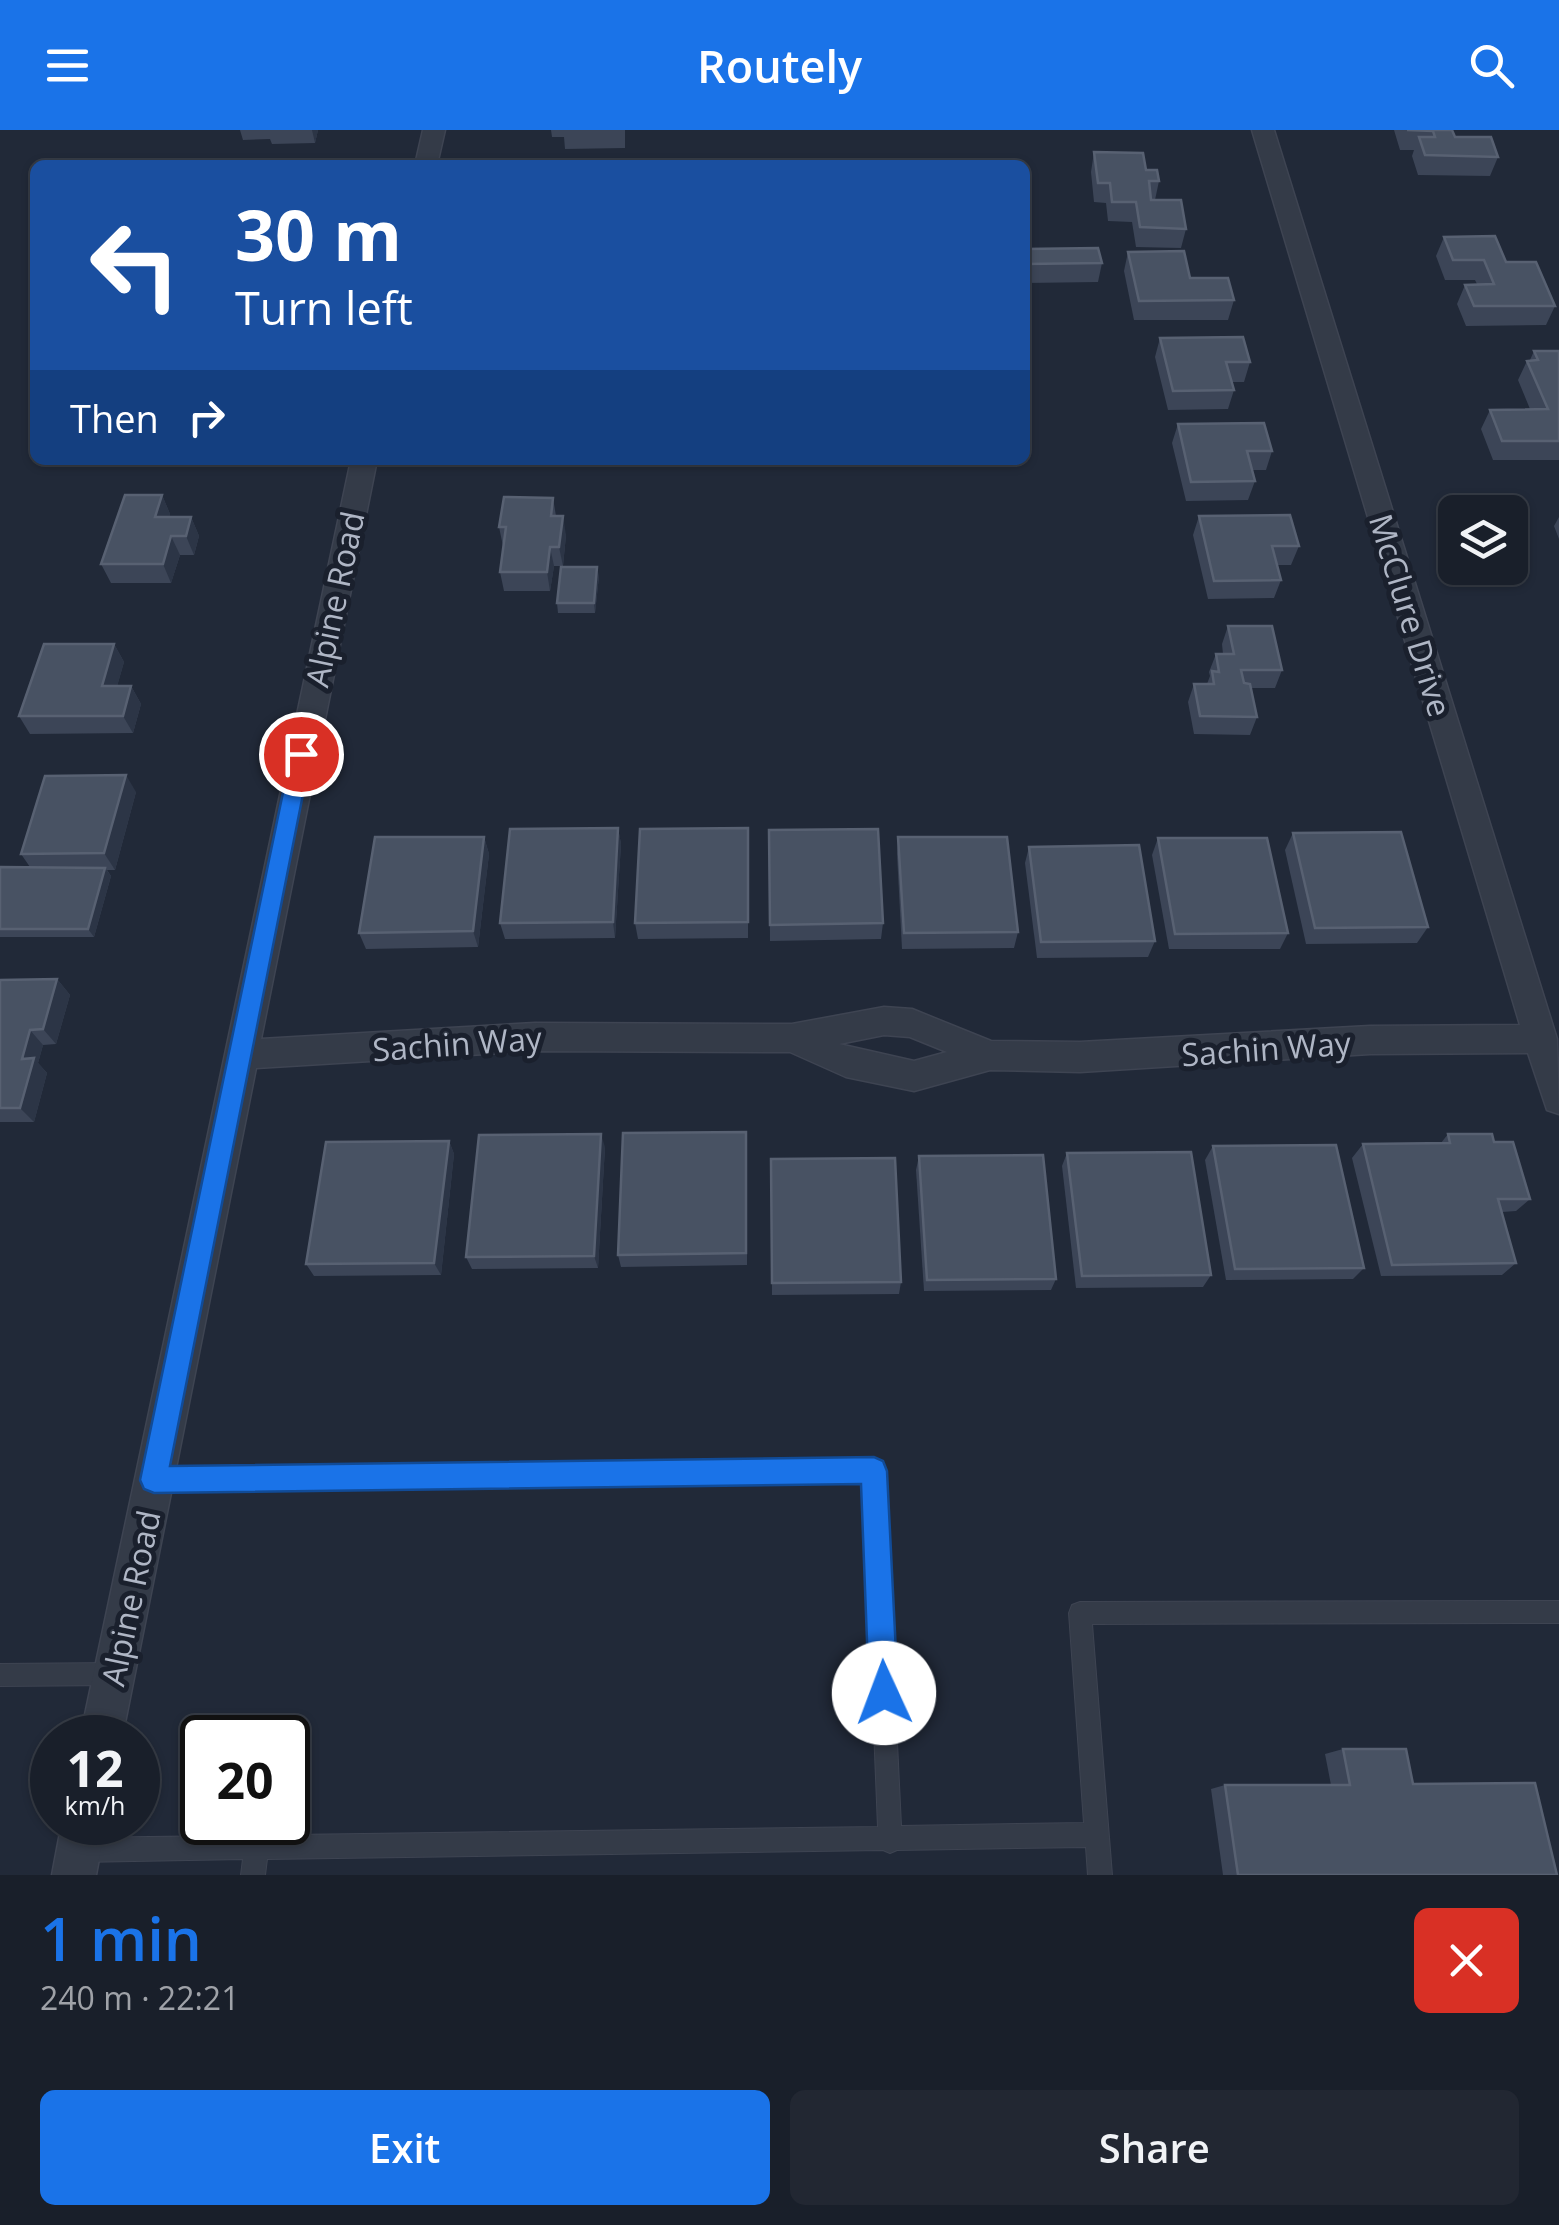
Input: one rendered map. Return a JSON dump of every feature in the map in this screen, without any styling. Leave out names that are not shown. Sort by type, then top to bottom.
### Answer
[{"type":"street","points":[[427,160],[434,130]]},
{"type":"street","name":"McClure Drive","points":[[1262,130],[1559,1099]]},
{"type":"street","name":"Alpine Road","points":[[106,1715],[363,465]]},
{"type":"street","name":"Sachin Way","points":[[242,1054],[534,1037],[792,1038],[884,1022],[912,1023],[990,1055]]},
{"type":"street","name":"Sachin Way","points":[[792,1038],[846,1062],[914,1076],[990,1055],[1116,1056],[1370,1040],[1541,1040]]},
{"type":"lane","points":[[154,1480],[874,1471],[890,1841]]},
{"type":"lane","points":[[1100,1875],[1080,1613],[1559,1612]]},
{"type":"lane","points":[[0,1675],[114,1674]]},
{"type":"lane","points":[[79,1849],[890,1841],[1096,1835]]},
{"type":"lane","points":[[253,1875],[256,1848]]},
{"type":"building","points":[[1407,130],[1452,130],[1455,137],[1491,137],[1498,157],[1425,155],[1419,137],[1435,137],[1433,131]]},
{"type":"building","points":[[1094,152],[1143,153],[1146,170],[1157,170],[1159,181],[1149,181],[1151,200],[1181,200],[1186,229],[1140,227],[1136,202],[1112,202],[1110,183],[1098,183]]},
{"type":"building","points":[[1495,236],[1506,262],[1536,262],[1555,306],[1474,306],[1465,285],[1494,284],[1484,260],[1453,260],[1444,237]]},
{"type":"building","points":[[1098,248],[1102,263],[1030,264],[1030,249]]},
{"type":"building","points":[[1184,251],[1190,278],[1228,278],[1234,300],[1139,301],[1128,252]]},
{"type":"building","points":[[1243,337],[1250,362],[1226,362],[1234,390],[1173,391],[1160,338]]},
{"type":"building","points":[[1534,351],[1559,351],[1559,441],[1502,441],[1490,410],[1548,409],[1527,361],[1538,360]]},
{"type":"building","points":[[1264,423],[1272,451],[1247,451],[1255,481],[1191,482],[1178,424]]},
{"type":"building","points":[[125,495],[162,495],[155,517],[191,517],[186,536],[171,536],[163,564],[101,564]]},
{"type":"building","points":[[504,497],[553,498],[551,516],[563,516],[559,547],[550,547],[547,572],[500,572],[506,527],[499,527]]},
{"type":"building","points":[[1290,515],[1299,546],[1272,546],[1281,580],[1214,581],[1199,516]]},
{"type":"building","points":[[561,567],[597,567],[594,603],[557,603]]},
{"type":"building","points":[[1228,626],[1272,626],[1282,670],[1241,670],[1244,683],[1250,684],[1257,717],[1200,716],[1194,684],[1214,684],[1212,671],[1219,672],[1216,654],[1234,654]]},
{"type":"building","points":[[44,644],[114,644],[102,686],[131,686],[123,716],[19,716]]},
{"type":"building","points":[[126,775],[104,853],[21,854],[45,776]]},
{"type":"building","points":[[618,828],[613,922],[500,923],[510,829]]},
{"type":"building","points":[[748,828],[748,922],[635,923],[640,829]]},
{"type":"building","points":[[878,829],[883,923],[770,925],[769,830]]},
{"type":"building","points":[[1401,832],[1428,927],[1315,928],[1293,833]]},
{"type":"building","points":[[375,837],[484,837],[473,931],[359,933]]},
{"type":"building","points":[[898,837],[1007,837],[1018,932],[904,933]]},
{"type":"building","points":[[1158,838],[1267,838],[1288,933],[1175,934]]},
{"type":"building","points":[[1139,845],[1155,941],[1041,942],[1029,847]]},
{"type":"building","points":[[0,867],[105,868],[88,929],[0,929]]},
{"type":"building","points":[[57,979],[43,1029],[30,1030],[22,1059],[34,1058],[20,1108],[0,1108],[0,980]]},
{"type":"building","points":[[746,1132],[746,1253],[618,1255],[623,1133]]},
{"type":"building","points":[[601,1134],[594,1256],[466,1257],[479,1135]]},
{"type":"building","points":[[1448,1134],[1492,1134],[1494,1142],[1513,1142],[1530,1199],[1498,1199],[1516,1263],[1392,1265],[1363,1144],[1450,1143]]},
{"type":"building","points":[[449,1141],[434,1263],[306,1264],[326,1142]]},
{"type":"building","points":[[1336,1145],[1364,1268],[1235,1269],[1213,1146]]},
{"type":"building","points":[[1191,1152],[1211,1275],[1082,1276],[1067,1153]]},
{"type":"building","points":[[1043,1155],[1056,1279],[927,1280],[919,1156]]},
{"type":"building","points":[[895,1158],[901,1282],[772,1283],[771,1159]]},
{"type":"building","points":[[1343,1749],[1406,1749],[1413,1784],[1535,1783],[1557,1875],[1238,1875],[1225,1785],[1350,1785]]},
{"type":"route","points":[[301,754],[154,1480],[874,1471],[884,1693]]}]
